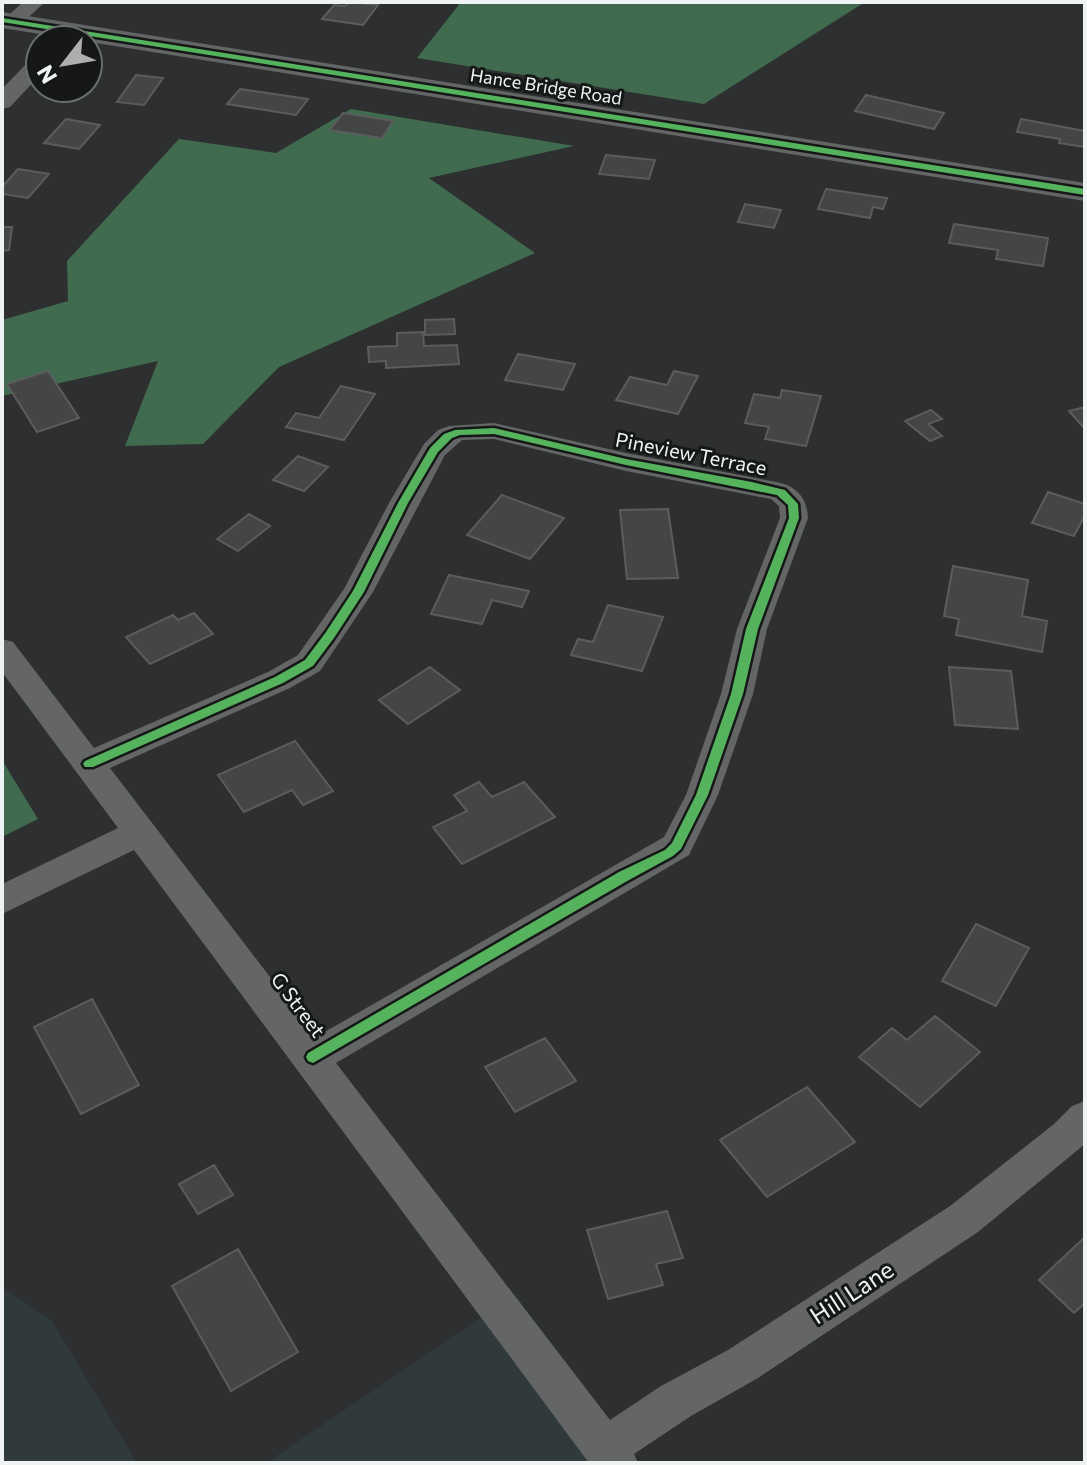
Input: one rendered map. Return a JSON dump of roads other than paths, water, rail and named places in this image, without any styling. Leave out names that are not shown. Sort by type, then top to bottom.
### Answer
[{"type":"street","points":[[7,21],[35,2]]},
{"type":"street","name":"Hance Bridge Road","points":[[104,41],[1085,192]]},
{"type":"street","points":[[2,102],[24,79]]},
{"type":"street","name":"Pineview Terrace","points":[[89,764],[279,680],[309,663],[358,592],[403,503],[434,450],[448,436],[459,432],[494,431],[626,462],[781,492],[793,504],[791,530],[752,629],[732,708],[702,795],[677,846],[313,1057]]},
{"type":"street","name":"G Street","points":[[2,650],[313,1057],[610,1456]]},
{"type":"street","points":[[2,900],[141,832]]},
{"type":"street","name":"Hill Lane","points":[[610,1456],[676,1401],[743,1364],[964,1219],[1068,1136],[1085,1118]]}]
